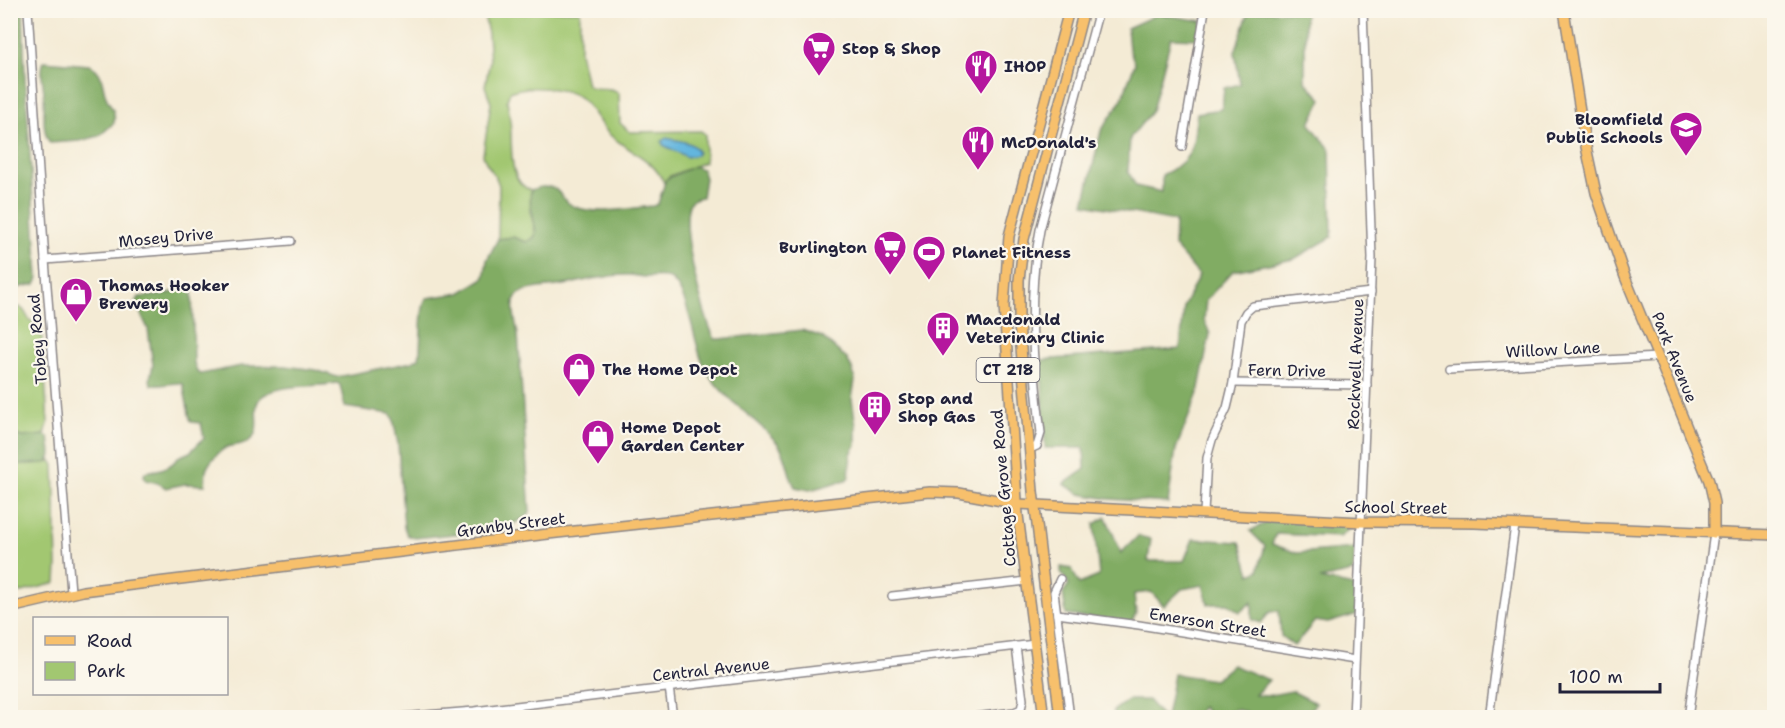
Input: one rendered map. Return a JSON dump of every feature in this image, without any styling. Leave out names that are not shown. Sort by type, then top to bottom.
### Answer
[{"type":"main road","name":"Cottage Grove Road","points":[[1044,717],[1018,504],[1004,306],[1009,236],[1070,10]]},
{"type":"main road","name":"Cottage Grove Road","points":[[1060,717],[1034,504],[1021,360],[1018,298],[1024,239],[1084,10]]},
{"type":"main road","name":"Park Avenue","points":[[1564,10],[1585,142],[1596,193],[1625,277],[1709,481],[1714,503],[1714,533]]},
{"type":"main road","points":[[1054,64],[1068,69]]},
{"type":"main road","points":[[1009,236],[1024,239]]},
{"type":"main road","name":"Granby Street","points":[[10,608],[71,592],[894,495],[948,492],[1018,504]]},
{"type":"main road","name":"School Street","points":[[1018,504],[1362,522],[1515,525],[1774,535]]},
{"type":"street","name":"Tobey Road","points":[[28,10],[71,592]]},
{"type":"street","name":"Cottage Grove Road","points":[[1030,449],[1037,446],[1041,433],[1032,301],[1034,260],[1099,10]]},
{"type":"street","points":[[1182,147],[1205,10]]},
{"type":"street","name":"Rockwell Avenue","points":[[1353,717],[1372,258],[1364,10]]},
{"type":"street","points":[[1043,165],[1056,169]]},
{"type":"street","name":"Mosey Drive","points":[[45,260],[291,241]]},
{"type":"street","points":[[1233,383],[1241,321],[1253,306],[1371,292]]},
{"type":"street","name":"Willow Lane","points":[[1449,369],[1658,357]]},
{"type":"street","points":[[1021,360],[1035,359]]},
{"type":"street","name":"Fern Drive","points":[[1204,513],[1207,458],[1212,440],[1227,408],[1233,383],[1367,385]]},
{"type":"street","points":[[1489,717],[1515,525]]},
{"type":"street","name":"Park Avenue","points":[[1688,717],[1714,533]]},
{"type":"street","points":[[1060,579],[1054,592],[1070,717]]},
{"type":"street","points":[[892,596],[1027,581]]},
{"type":"street","name":"Emerson Street","points":[[1057,614],[1139,624],[1355,660]]},
{"type":"street","name":"Central Avenue","points":[[389,717],[481,714],[669,687],[1035,644]]},
{"type":"street","points":[[967,717],[1014,712],[1021,708],[1022,698],[1016,646]]},
{"type":"street","points":[[669,687],[673,717]]},
{"type":"green space","points":[[483,10],[580,11],[580,52],[587,85],[612,89],[619,93],[620,123],[630,132],[701,131],[705,134],[705,162],[670,176],[664,183],[654,167],[610,135],[589,107],[575,95],[547,88],[526,88],[510,92],[507,100],[513,166],[519,181],[531,190],[530,211],[536,234],[534,238],[526,242],[513,237],[498,239],[499,186],[483,155],[491,103],[485,86],[490,61]]},
{"type":"green space","points":[[10,11],[23,11],[25,79],[38,277],[36,284],[11,289]]},
{"type":"green space","points":[[1249,11],[1305,11],[1305,81],[1322,99],[1310,124],[1330,149],[1332,237],[1294,259],[1233,271],[1206,300],[1204,320],[1210,334],[1198,393],[1176,449],[1168,503],[1109,499],[1080,494],[1064,484],[1085,469],[1084,448],[1045,448],[1041,360],[1180,349],[1184,306],[1199,275],[1174,246],[1175,221],[1084,204],[1101,131],[1122,99],[1135,63],[1129,49],[1127,28],[1158,14],[1202,21],[1200,39],[1171,38],[1152,111],[1130,138],[1128,171],[1136,186],[1162,192],[1162,175],[1181,163],[1190,151],[1197,113],[1222,109],[1224,88],[1240,84],[1235,52]]},
{"type":"green space","points":[[44,61],[89,65],[98,71],[113,110],[114,123],[99,136],[80,141],[50,143],[44,126],[42,74]]},
{"type":"green space","points":[[694,166],[702,169],[705,178],[702,197],[690,203],[687,214],[690,250],[704,312],[715,339],[802,330],[822,337],[847,359],[855,380],[852,399],[856,445],[851,454],[849,477],[846,480],[810,490],[795,487],[779,445],[710,377],[700,357],[686,305],[676,284],[666,277],[628,275],[535,289],[519,294],[515,298],[514,312],[518,334],[530,512],[528,516],[503,529],[415,538],[407,535],[404,527],[398,444],[393,418],[390,414],[345,407],[340,385],[337,383],[290,387],[264,395],[259,399],[257,405],[254,436],[247,442],[227,447],[217,454],[207,468],[205,485],[185,484],[166,488],[146,480],[145,472],[168,466],[178,457],[190,452],[204,438],[201,423],[192,422],[190,419],[183,384],[151,385],[153,365],[148,329],[136,303],[139,297],[163,295],[186,288],[192,290],[194,363],[197,372],[201,374],[241,366],[285,366],[316,370],[337,377],[412,362],[419,358],[423,309],[427,298],[460,293],[484,278],[487,260],[498,239],[513,237],[526,242],[534,238],[535,228],[530,203],[531,190],[549,187],[558,192],[571,205],[587,210],[606,211],[653,206],[658,204],[666,179]]},
{"type":"green space","points":[[20,307],[42,333],[48,423],[45,435],[23,437],[11,434],[11,308]]},
{"type":"green space","points":[[10,434],[23,437],[45,435],[49,438],[51,449],[48,461],[11,465]]},
{"type":"green space","points":[[50,459],[54,465],[56,583],[11,595],[10,465],[50,461]]},
{"type":"green space","points":[[1106,517],[1121,553],[1138,536],[1151,539],[1148,561],[1184,561],[1193,539],[1240,542],[1250,574],[1258,571],[1265,546],[1250,531],[1277,517],[1356,524],[1340,537],[1276,534],[1272,544],[1297,553],[1355,548],[1353,572],[1320,579],[1359,587],[1358,614],[1328,623],[1315,621],[1294,646],[1281,636],[1279,611],[1270,612],[1261,623],[1252,620],[1252,602],[1240,612],[1228,604],[1208,604],[1203,585],[1182,589],[1164,606],[1151,592],[1134,594],[1136,613],[1131,623],[1066,615],[1063,593],[1069,584],[1061,573],[1061,567],[1072,569],[1079,584],[1099,576],[1094,524]]},
{"type":"green space","points":[[1232,665],[1269,680],[1255,695],[1266,696],[1292,691],[1316,703],[1304,717],[1255,717],[1237,709],[1210,717],[1202,707],[1194,717],[1166,717],[1174,674],[1214,680]]},
{"type":"green space","points":[[1128,700],[1148,700],[1163,717],[1116,717],[1113,711]]},
{"type":"water","points":[[666,138],[688,143],[698,152],[696,155],[687,157],[663,145],[662,141]]},
{"type":"place","name":"Stop & Shop","points":[[819,77]]},
{"type":"place","name":"IHOP","points":[[981,95]]},
{"type":"place","name":"Bloomfield Public Schools","points":[[1686,157]]},
{"type":"place","name":"McDonald's","points":[[978,171]]},
{"type":"place","name":"Burlington","points":[[890,276]]},
{"type":"place","name":"Planet Fitness","points":[[929,281]]},
{"type":"place","name":"Thomas Hooker Brewery","points":[[76,323]]},
{"type":"place","name":"Macdonald Veterinary Clinic","points":[[943,357]]},
{"type":"place","name":"The Home Depot","points":[[579,398]]},
{"type":"place","name":"Stop and Shop Gas","points":[[875,436]]},
{"type":"place","name":"Home Depot Garden Center","points":[[598,465]]}]
